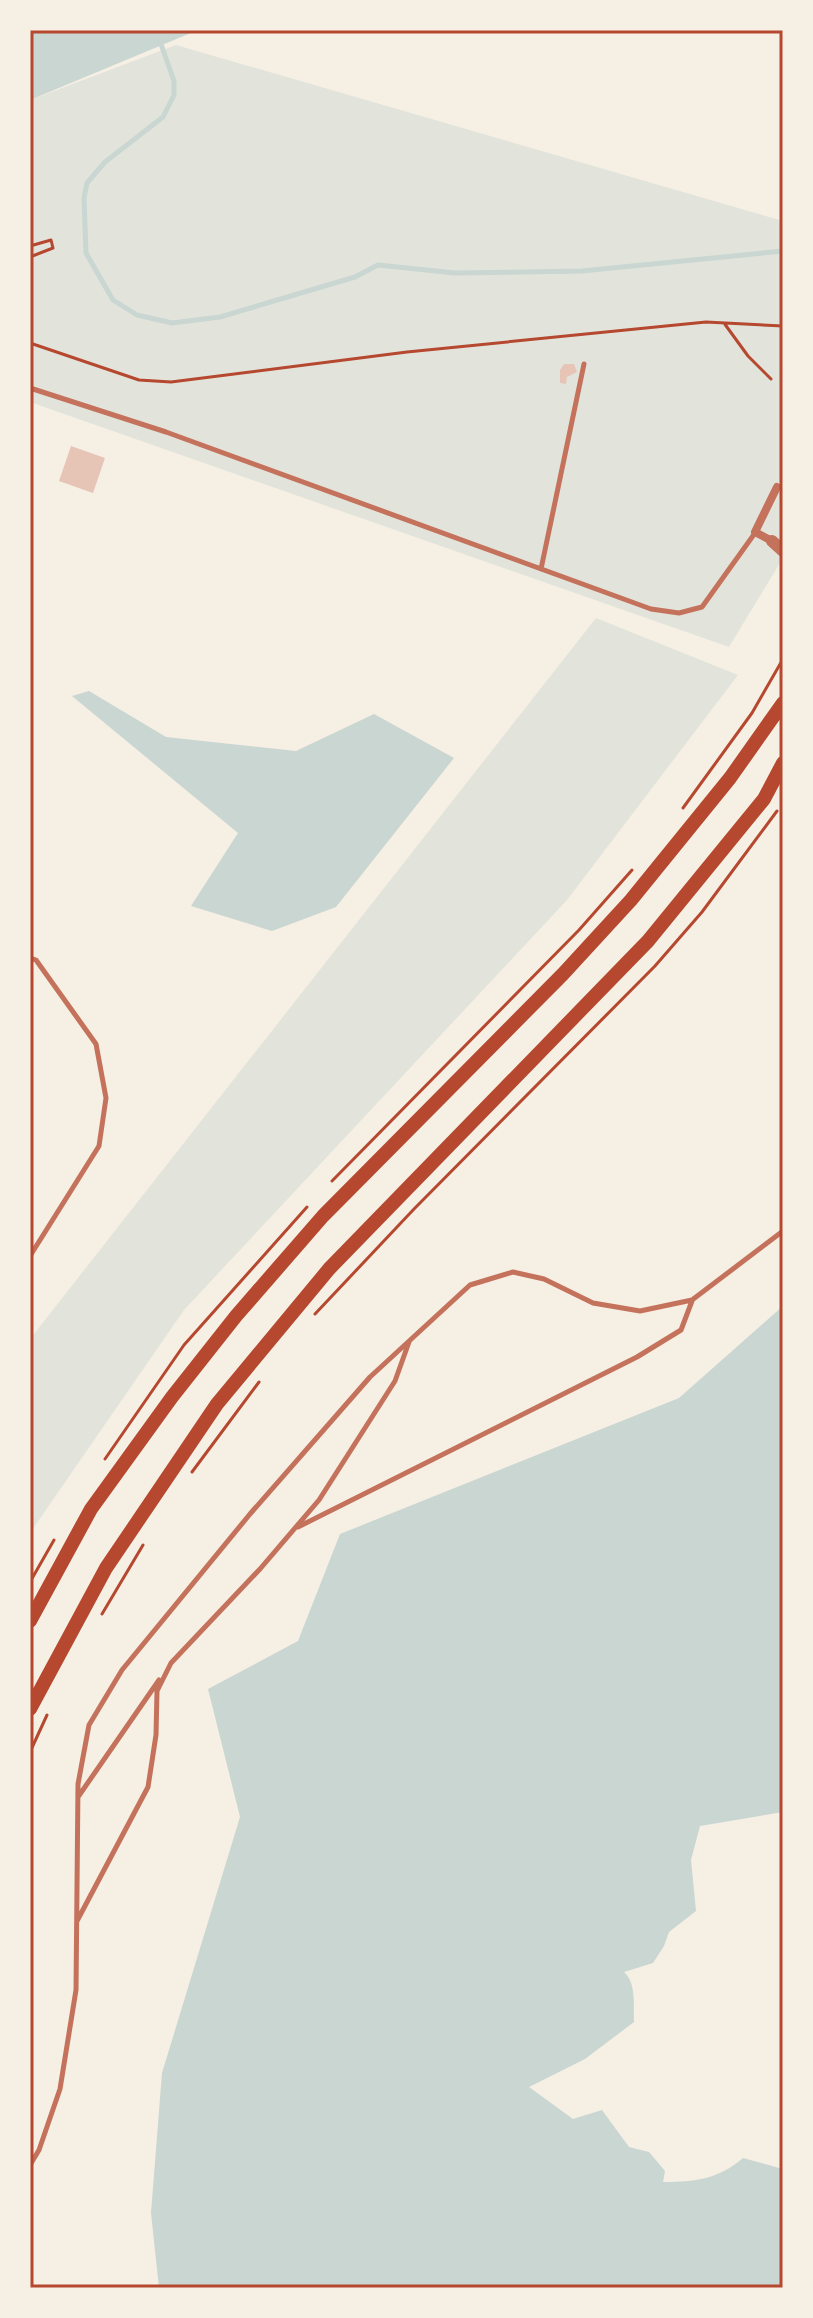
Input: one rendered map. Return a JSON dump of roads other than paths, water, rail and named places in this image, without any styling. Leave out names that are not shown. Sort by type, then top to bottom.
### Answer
[{"type":"main road","points":[[30,1621],[91,1509],[172,1397],[236,1316],[323,1216],[611,922],[686,835],[783,703]]},
{"type":"main road","points":[[30,1709],[106,1568],[217,1404],[329,1269],[658,931],[764,799],[783,763]]},
{"type":"street","points":[[777,487],[755,532],[778,542],[783,551]]},
{"type":"lane","points":[[541,569],[584,364]]},
{"type":"lane","points":[[30,388],[166,432],[642,606],[679,613],[702,607],[755,532]]},
{"type":"lane","points":[[30,958],[36,960],[96,1044],[106,1098],[99,1146],[30,1256]]},
{"type":"lane","points":[[30,2165],[39,2150],[60,2089],[76,1990],[78,1798],[89,1725],[122,1670],[250,1514],[370,1377],[470,1285],[513,1272],[544,1279],[593,1303],[640,1311],[692,1300],[783,1231]]},
{"type":"lane","points":[[294,1529],[637,1357],[681,1330],[692,1300]]},
{"type":"lane","points":[[78,1798],[171,1663],[260,1569],[319,1500],[395,1381],[409,1342]]},
{"type":"lane","points":[[77,1922],[148,1787],[156,1735],[157,1691],[171,1663]]},
{"type":"waterway","points":[[156,30],[174,81],[174,95],[163,117],[105,162],[87,183],[84,198],[86,253],[113,300],[137,315],[172,323],[220,317],[355,277],[378,265],[455,273],[582,271],[783,251]]}]
